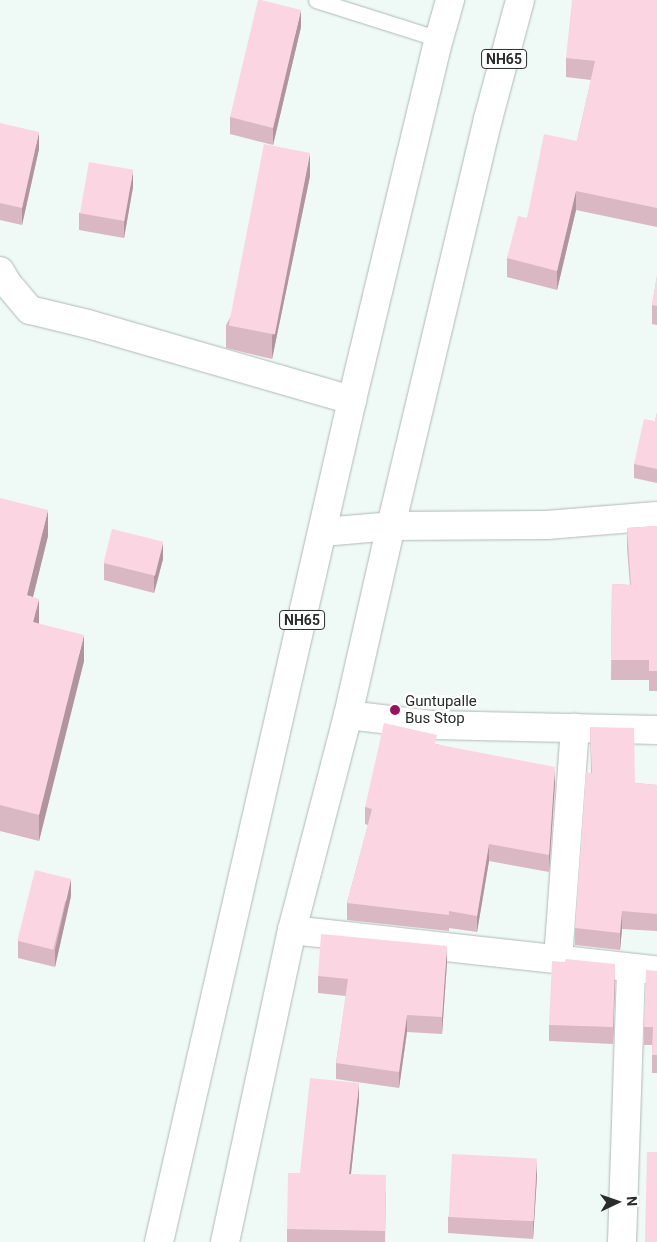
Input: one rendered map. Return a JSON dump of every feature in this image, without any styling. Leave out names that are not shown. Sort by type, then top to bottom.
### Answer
[{"type":"main road","name":"NH65","points":[[159,1242],[352,400],[438,39],[450,0]]},
{"type":"main road","name":"NH65","points":[[225,1242],[292,930],[348,715],[488,119],[520,0]]},
{"type":"main road","points":[[2,283],[30,310],[97,326],[352,400]]},
{"type":"main road","points":[[323,532],[391,526],[547,525],[657,516]]},
{"type":"main road","points":[[348,715],[433,725],[657,730]]},
{"type":"main road","points":[[558,959],[575,728]]},
{"type":"main road","points":[[292,930],[644,969],[622,1242]]},
{"type":"lane","points":[[316,0],[438,39]]},
{"type":"building","points":[[258,0],[301,10],[273,128],[230,117]]},
{"type":"building","points":[[572,0],[657,0],[657,208],[576,191],[557,271],[507,258],[518,216],[527,218],[544,134],[577,141],[595,61],[566,58]]},
{"type":"building","points":[[0,123],[39,132],[22,208],[0,203]]},
{"type":"building","points":[[264,144],[310,153],[275,335],[229,326]]},
{"type":"building","points":[[89,162],[133,170],[124,221],[80,213]]},
{"type":"building","points":[[657,276],[657,306],[652,305]]},
{"type":"building","points":[[657,413],[657,469],[634,464],[644,419],[655,421]]},
{"type":"building","points":[[0,498],[48,510],[27,595],[39,599],[33,622],[84,635],[39,815],[0,805]]},
{"type":"building","points":[[657,526],[657,671],[649,671],[649,660],[611,660],[612,584],[631,585],[627,528]]},
{"type":"building","points":[[112,529],[163,542],[155,576],[104,563]]},
{"type":"building","points":[[384,723],[437,735],[435,744],[555,767],[549,855],[489,844],[477,916],[449,911],[449,915],[347,903],[372,809],[365,807]]},
{"type":"building","points":[[590,727],[634,728],[635,783],[657,785],[657,914],[622,911],[620,933],[575,928],[586,772],[592,773]]},
{"type":"building","points":[[35,870],[71,879],[53,950],[17,941]]},
{"type":"building","points":[[321,934],[447,946],[442,1017],[407,1015],[399,1072],[336,1063],[348,979],[318,976]]},
{"type":"building","points":[[566,959],[615,964],[613,1027],[549,1025],[552,961],[565,962]]},
{"type":"building","points":[[646,970],[657,971],[657,1055],[652,1055],[653,1027],[644,1027]]},
{"type":"building","points":[[310,1078],[359,1083],[349,1174],[386,1175],[385,1231],[287,1229],[288,1173],[300,1173]]},
{"type":"building","points":[[647,1152],[657,1152],[657,1242],[645,1242]]},
{"type":"building","points":[[452,1154],[537,1158],[534,1221],[449,1217]]},
{"type":"place","name":"Guntupalle Bus Stop","points":[[395,710]]}]
